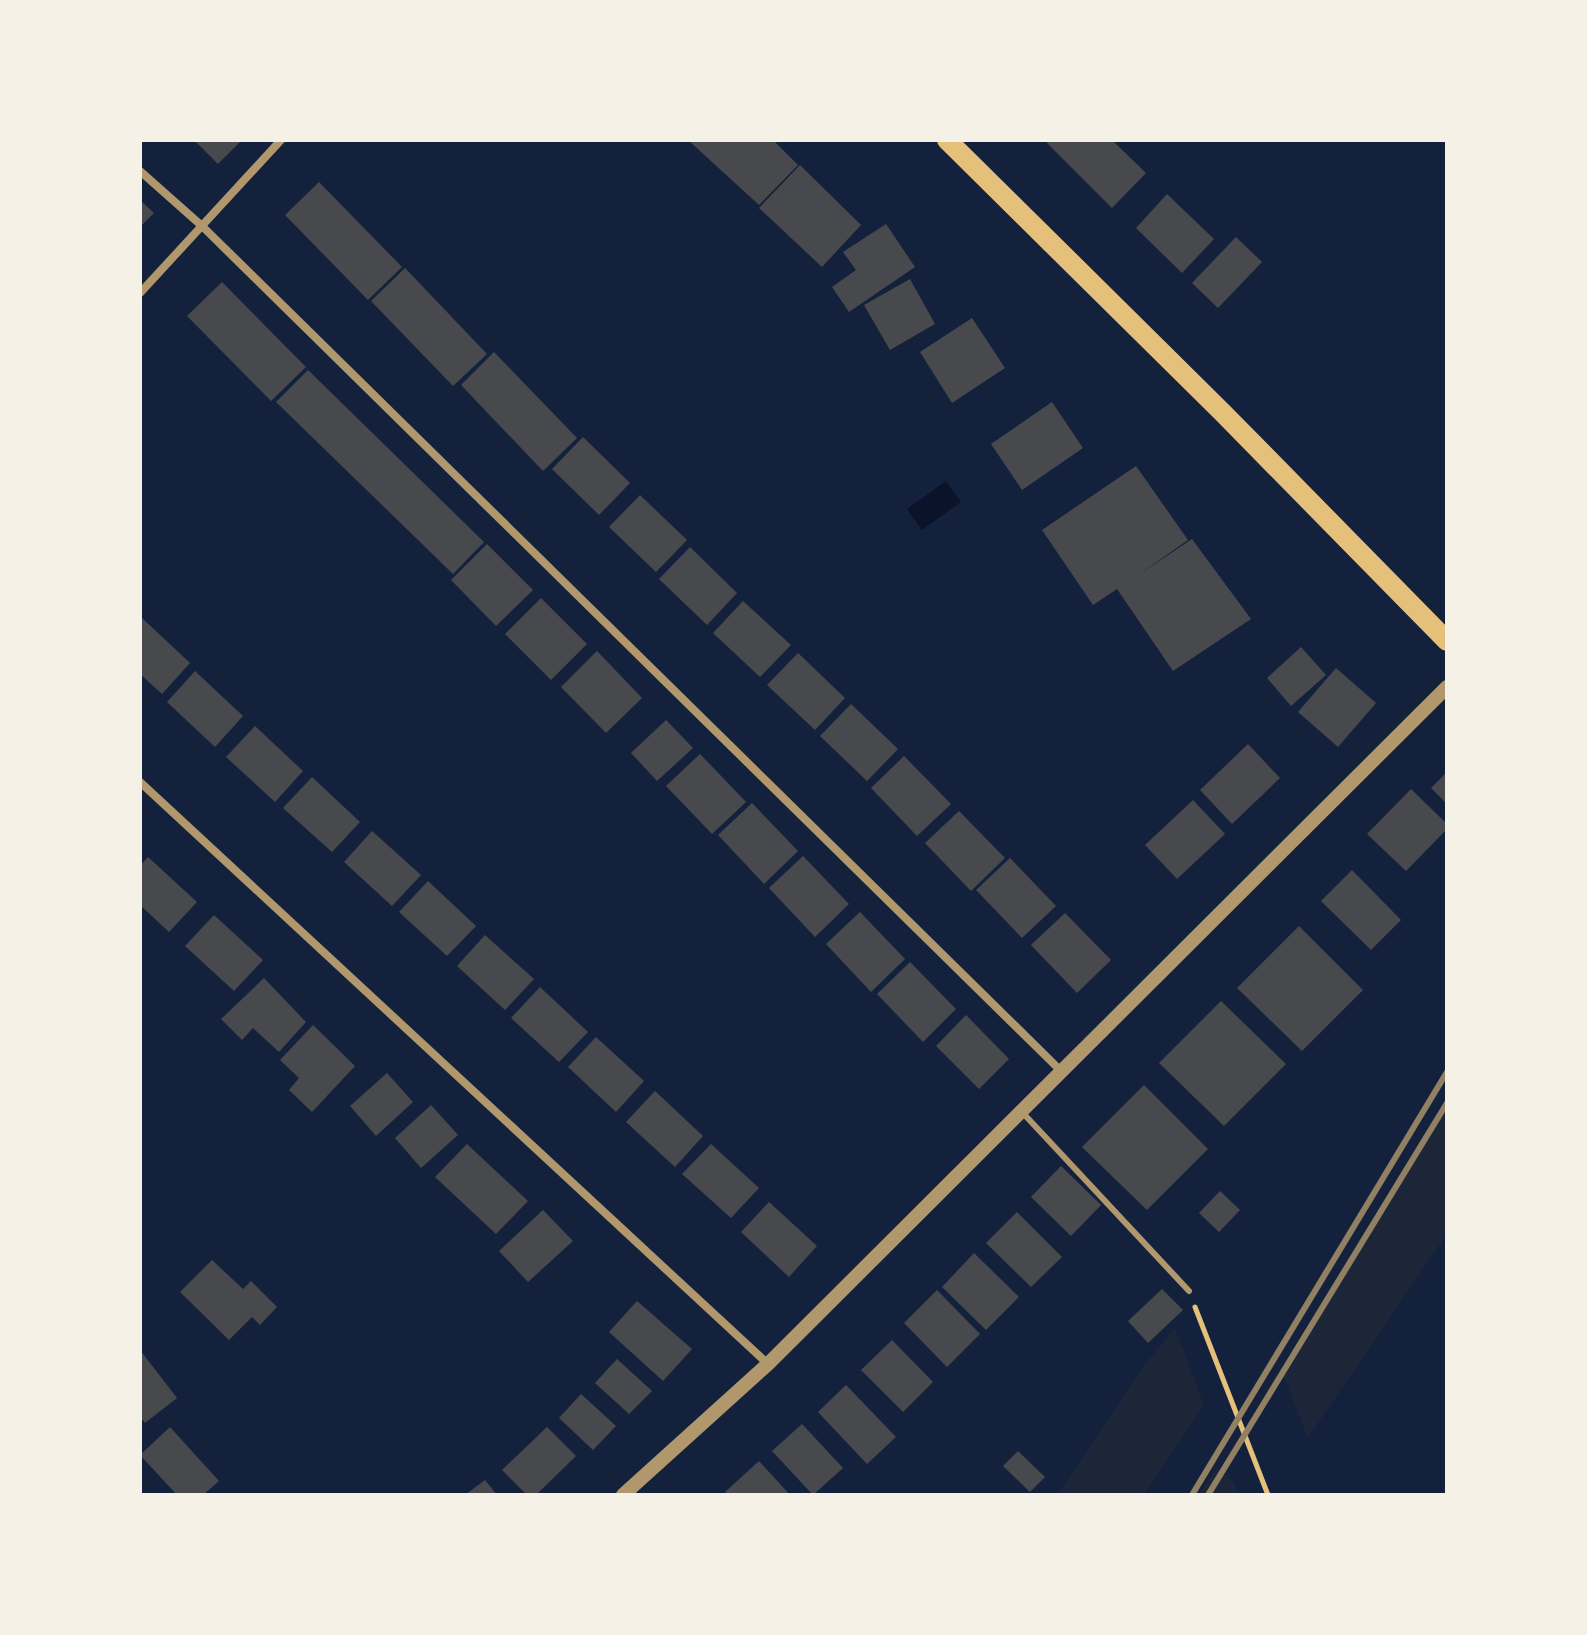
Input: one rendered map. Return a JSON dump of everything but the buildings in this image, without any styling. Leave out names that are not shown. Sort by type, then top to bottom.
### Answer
[{"type":"main road","points":[[947,140],[1447,641]]},
{"type":"street","points":[[140,293],[281,140]]},
{"type":"street","points":[[140,171],[202,226],[1060,1070]]},
{"type":"street","points":[[623,1495],[768,1364],[1447,687]]},
{"type":"street","points":[[140,782],[768,1364]]},
{"type":"lane","points":[[1022,1112],[1189,1291]]},
{"type":"path","points":[[1189,1291],[1268,1495]]},
{"type":"shaded area","points":[[946,481],[961,502],[922,530],[907,509]]},
{"type":"shaded area","points":[[1447,1109],[1447,1234],[1308,1438],[1281,1369]]},
{"type":"shaded area","points":[[1175,1328],[1204,1405],[1143,1495],[1058,1495],[1145,1364]]},
{"type":"shaded area","points":[[1217,1468],[1233,1481],[1239,1495],[1198,1495]]},
{"type":"railway","points":[[1192,1495],[1447,1072]]},
{"type":"railway","points":[[1208,1495],[1447,1103]]}]
